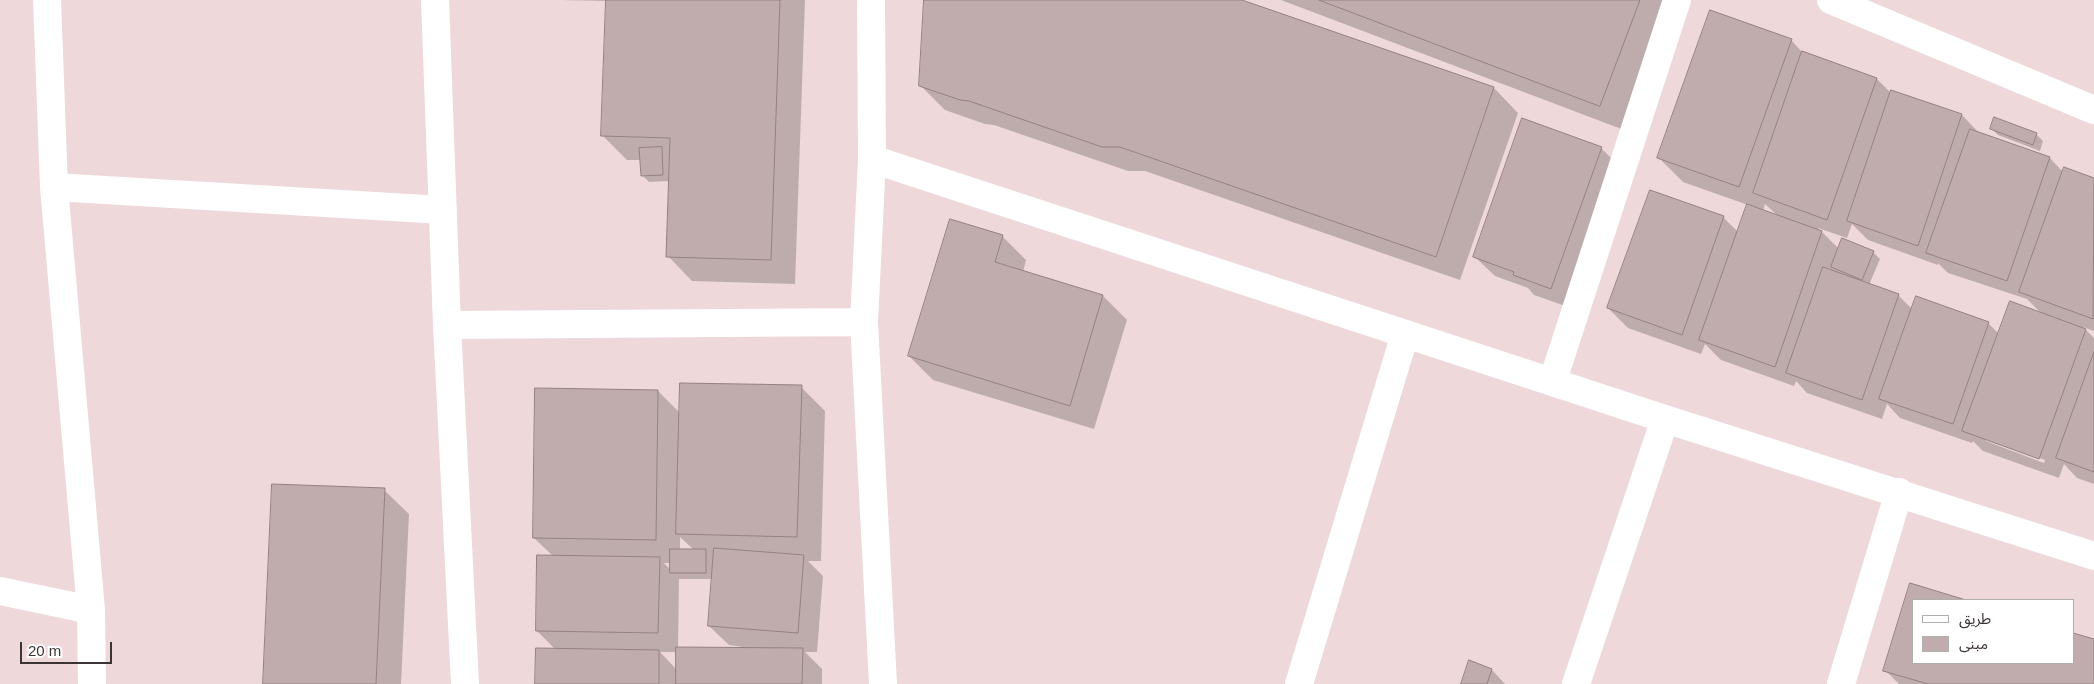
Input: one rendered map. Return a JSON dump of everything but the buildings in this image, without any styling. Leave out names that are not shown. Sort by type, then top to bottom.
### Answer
[{"type":"street","points":[[47,0],[54,187],[91,610],[92,684]]},
{"type":"street","points":[[435,0],[447,325],[465,684]]},
{"type":"street","points":[[871,0],[872,159],[864,322],[883,684]]},
{"type":"street","points":[[1553,380],[1677,0]]},
{"type":"street","points":[[1831,0],[2094,110]]},
{"type":"street","points":[[872,159],[1405,334],[1553,380],[1665,419],[2094,556]]},
{"type":"street","points":[[54,187],[443,210]]},
{"type":"street","points":[[447,325],[864,322]]},
{"type":"street","points":[[1299,684],[1405,334]]},
{"type":"street","points":[[1576,684],[1665,419]]},
{"type":"street","points":[[1841,684],[1898,492]]},
{"type":"street","points":[[0,591],[91,610]]}]
